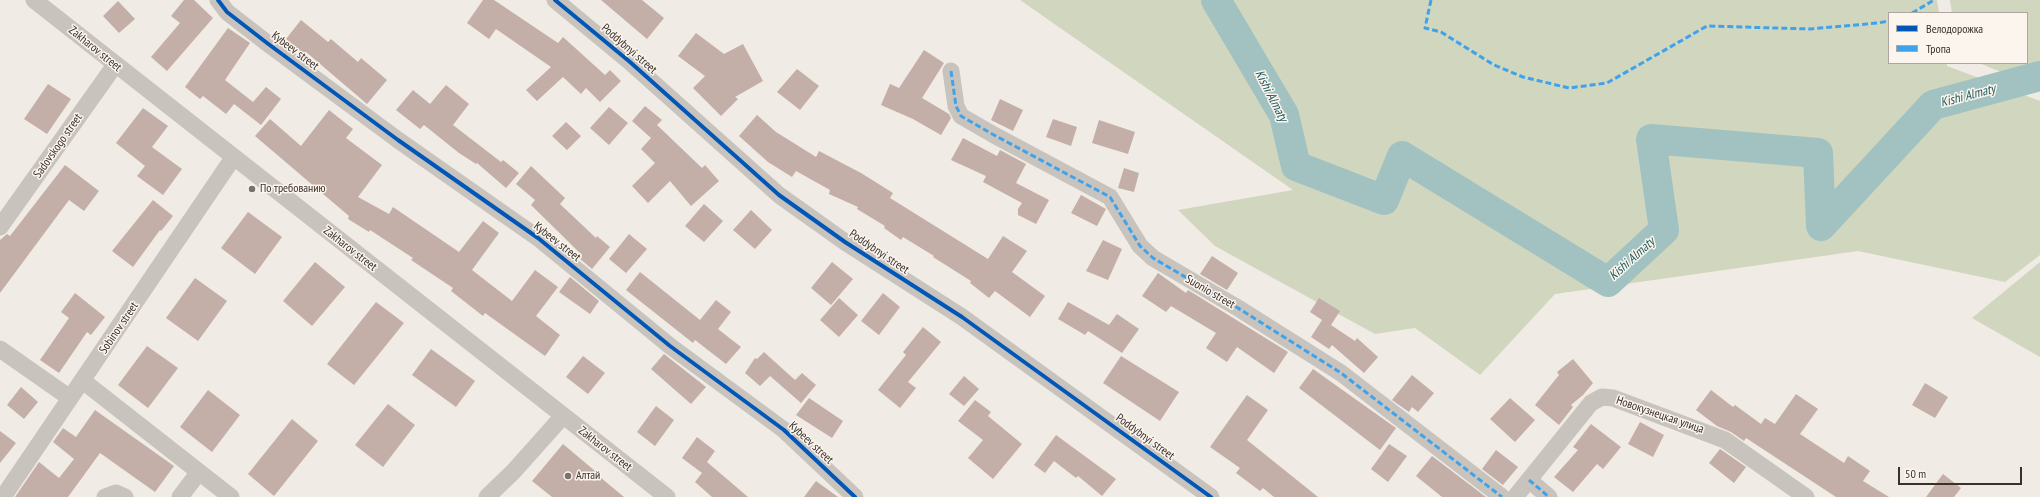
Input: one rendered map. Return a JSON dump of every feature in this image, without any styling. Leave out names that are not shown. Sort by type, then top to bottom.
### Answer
[{"type":"street","name":"Zakharov street","points":[[34,0],[666,497]]},
{"type":"street","name":"Kybeev street","points":[[218,0],[227,12],[286,57],[398,140],[538,238],[670,346],[784,430],[855,497]]},
{"type":"street","name":"Poddybnyi street","points":[[555,0],[565,6],[630,62],[778,195],[858,250],[962,317],[1211,497]]},
{"type":"street","name":"Sadovskogo street","points":[[0,227],[115,65]]},
{"type":"street","name":"Suonio street","points":[[951,71],[956,106],[961,116],[1110,197],[1140,246],[1152,258],[1238,308],[1341,373],[1502,497]]},
{"type":"street","name":"Sobinov street","points":[[3,497],[233,158]]},
{"type":"street","points":[[0,350],[70,398]]},
{"type":"street","points":[[83,381],[231,497]]},
{"type":"street","name":"Новокузнецкая улица","points":[[1515,497],[1591,403],[1602,397],[1620,401],[1725,440],[1806,497]]},
{"type":"street","points":[[487,497],[518,467],[563,416]]},
{"type":"street","points":[[180,497],[199,472]]},
{"type":"street","points":[[1529,480],[1550,497]]},
{"type":"street","points":[[105,497],[116,494],[125,497]]},
{"type":"green space","points":[[1020,0],[1937,0],[1939,12],[1888,12],[1888,64],[1947,64],[1947,66],[2040,101],[2040,255],[2005,282],[1858,251],[1555,294],[1480,375],[1415,328],[1375,334],[1215,246],[1178,210],[1293,190]]},
{"type":"green space","points":[[1950,0],[2040,0],[2040,88],[1981,64],[2028,64],[2028,12],[1952,12]]},
{"type":"green space","points":[[2040,262],[2040,357],[1972,318]]},
{"type":"building","points":[[184,0],[194,0],[213,18],[167,71],[151,57],[180,23],[171,16]]},
{"type":"building","points":[[483,0],[494,0],[558,43],[563,37],[605,75],[610,70],[621,81],[600,102],[586,88],[581,94],[563,77],[537,101],[526,90],[551,67],[496,29],[489,39],[467,23]]},
{"type":"building","points":[[601,0],[642,0],[664,18],[647,39]]},
{"type":"building","points":[[118,1],[135,19],[119,33],[103,16]]},
{"type":"building","points":[[301,20],[328,42],[331,39],[358,62],[361,58],[387,80],[367,104],[306,52],[304,54],[286,39]]},
{"type":"building","points":[[228,28],[250,43],[225,80],[253,102],[266,87],[281,99],[261,125],[234,104],[226,114],[203,96],[200,99],[185,87]]},
{"type":"building","points":[[696,33],[724,54],[743,44],[763,81],[735,97],[738,99],[721,116],[693,88],[705,76],[678,56]]},
{"type":"building","points":[[924,50],[944,63],[922,98],[949,114],[951,118],[941,135],[913,119],[881,105],[890,84],[899,88]]},
{"type":"building","points":[[797,69],[819,86],[800,110],[777,92]]},
{"type":"building","points":[[48,84],[71,99],[47,134],[24,119]]},
{"type":"building","points":[[446,85],[469,104],[453,125],[501,162],[503,160],[519,173],[506,188],[477,163],[476,164],[459,153],[424,125],[420,129],[396,110],[413,90],[430,104]]},
{"type":"building","points":[[1000,99],[1023,110],[1013,131],[991,120]]},
{"type":"building","points":[[645,106],[662,120],[657,125],[702,168],[705,165],[719,181],[691,206],[670,181],[648,203],[632,186],[655,163],[641,149],[651,138],[632,121]]},
{"type":"building","points":[[609,107],[628,123],[609,145],[590,128]]},
{"type":"building","points":[[143,108],[168,126],[152,147],[182,169],[163,195],[137,176],[145,166],[116,143]]},
{"type":"building","points":[[329,110],[353,129],[346,138],[382,165],[358,197],[389,214],[393,207],[459,252],[483,221],[499,233],[472,270],[512,301],[535,270],[558,287],[536,316],[560,335],[545,356],[485,313],[483,316],[451,291],[453,288],[411,260],[413,258],[370,230],[369,232],[348,219],[349,216],[255,136],[270,119],[301,146]]},
{"type":"building","points":[[757,115],[776,132],[816,157],[819,151],[861,173],[893,193],[890,198],[988,259],[1003,236],[1027,251],[1012,272],[1045,296],[1030,317],[995,291],[989,298],[970,283],[971,281],[903,237],[901,240],[884,228],[885,226],[857,209],[858,207],[829,194],[830,190],[796,171],[792,177],[768,162],[739,136]]},
{"type":"building","points":[[1053,119],[1077,127],[1071,146],[1046,137]]},
{"type":"building","points":[[1099,120],[1135,132],[1128,154],[1092,143]]},
{"type":"building","points":[[566,122],[581,136],[567,150],[552,136]]},
{"type":"building","points":[[963,138],[997,156],[1000,150],[1026,164],[1016,183],[1049,200],[1036,224],[1018,215],[1018,209],[1022,203],[983,182],[986,176],[951,160]]},
{"type":"building","points":[[65,165],[99,191],[84,211],[69,200],[0,293],[0,240],[7,234],[10,236]]},
{"type":"building","points":[[531,166],[565,198],[560,204],[596,238],[597,236],[610,247],[592,269],[579,258],[582,255],[531,205],[535,200],[516,184]]},
{"type":"building","points":[[1124,168],[1139,173],[1134,192],[1118,188]]},
{"type":"building","points":[[1081,195],[1106,209],[1097,226],[1071,213]]},
{"type":"building","points":[[153,200],[173,216],[161,231],[160,230],[133,267],[112,251]]},
{"type":"building","points":[[704,204],[723,221],[704,242],[685,226]]},
{"type":"building","points":[[751,210],[772,230],[755,249],[733,230]]},
{"type":"building","points":[[248,212],[282,237],[255,274],[221,248]]},
{"type":"building","points":[[629,234],[647,249],[626,273],[609,259]]},
{"type":"building","points":[[1103,240],[1122,249],[1108,280],[1086,271]]},
{"type":"building","points":[[1212,256],[1238,273],[1227,290],[1200,274]]},
{"type":"building","points":[[315,262],[345,287],[312,326],[283,301]]},
{"type":"building","points":[[832,262],[853,279],[831,305],[811,288]]},
{"type":"building","points":[[640,272],[700,320],[716,300],[731,312],[718,329],[741,347],[726,364],[695,340],[693,343],[626,290]]},
{"type":"building","points":[[1158,273],[1186,293],[1188,290],[1288,352],[1274,373],[1237,347],[1227,362],[1206,348],[1216,333],[1171,306],[1166,312],[1142,296]]},
{"type":"building","points":[[570,277],[599,301],[590,314],[559,292]]},
{"type":"building","points":[[195,278],[227,301],[198,341],[166,318]]},
{"type":"building","points":[[75,293],[105,317],[91,335],[87,332],[59,373],[40,360],[69,318],[61,312]]},
{"type":"building","points":[[883,293],[900,307],[879,335],[861,321]]},
{"type":"building","points":[[839,298],[858,315],[839,337],[820,320]]},
{"type":"building","points":[[1319,298],[1340,311],[1331,325],[1355,341],[1357,338],[1378,357],[1364,373],[1332,345],[1329,349],[1311,337],[1322,320],[1310,312]]},
{"type":"building","points":[[376,302],[404,323],[354,385],[327,364]]},
{"type":"building","points":[[1068,302],[1109,325],[1117,314],[1139,329],[1122,353],[1088,331],[1085,335],[1058,319]]},
{"type":"building","points":[[923,327],[941,342],[908,382],[916,388],[900,408],[878,390],[906,355],[903,352]]},
{"type":"building","points":[[147,346],[178,368],[148,408],[118,385]]},
{"type":"building","points":[[431,349],[475,381],[456,407],[412,375]]},
{"type":"building","points":[[764,352],[795,380],[802,373],[816,385],[801,403],[770,376],[760,386],[745,373],[755,358],[757,359]]},
{"type":"building","points":[[664,354],[706,387],[691,404],[651,369]]},
{"type":"building","points":[[583,356],[605,373],[588,394],[566,377]]},
{"type":"building","points":[[1121,356],[1179,392],[1160,421],[1103,383]]},
{"type":"building","points":[[1573,359],[1593,383],[1583,395],[1571,405],[1573,407],[1559,425],[1535,405],[1559,375],[1557,372]]},
{"type":"building","points":[[1313,369],[1396,428],[1380,450],[1299,388]]},
{"type":"building","points":[[1412,375],[1434,393],[1418,412],[1412,407],[1409,412],[1392,400]]},
{"type":"building","points":[[964,376],[979,389],[964,406],[949,394]]},
{"type":"building","points":[[1925,383],[1948,397],[1935,418],[1912,405]]},
{"type":"building","points":[[21,387],[38,402],[24,419],[7,405]]},
{"type":"building","points":[[208,390],[240,415],[212,452],[180,427]]},
{"type":"building","points":[[1711,390],[1733,407],[1735,405],[1761,424],[1765,418],[1775,424],[1796,394],[1818,409],[1800,434],[1844,463],[1848,456],[1870,471],[1863,481],[1889,497],[1836,497],[1746,438],[1744,441],[1731,432],[1717,426],[1696,410]]},
{"type":"building","points":[[1247,395],[1268,410],[1247,440],[1318,497],[1274,497],[1263,488],[1260,491],[1236,473],[1240,468],[1210,447]]},
{"type":"building","points":[[809,398],[843,421],[832,438],[796,415]]},
{"type":"building","points":[[1510,398],[1535,420],[1515,442],[1490,419]]},
{"type":"building","points":[[975,400],[991,412],[988,416],[1022,444],[993,479],[968,458],[983,440],[958,421]]},
{"type":"building","points":[[388,404],[415,425],[383,467],[355,445]]},
{"type":"building","points":[[656,406],[674,420],[655,446],[637,432]]},
{"type":"building","points":[[95,410],[174,466],[155,492],[100,453],[68,497],[15,497],[39,462],[59,478],[74,459],[53,442],[63,428],[76,437]]},
{"type":"building","points":[[292,419],[318,441],[274,496],[248,474]]},
{"type":"building","points":[[1640,422],[1664,435],[1653,457],[1628,444]]},
{"type":"building","points":[[1591,424],[1621,447],[1603,469],[1597,464],[1573,492],[1554,477],[1578,450],[1573,447]]},
{"type":"building","points":[[0,431],[16,443],[0,463]]},
{"type":"building","points":[[1056,435],[1116,479],[1102,496],[1078,476],[1076,478],[1054,461],[1045,473],[1034,465]]},
{"type":"building","points":[[697,437],[715,451],[707,462],[748,497],[712,497],[695,482],[702,473],[682,458]]},
{"type":"building","points":[[563,444],[624,497],[552,497],[532,481]]},
{"type":"building","points":[[1389,444],[1407,456],[1388,482],[1371,469]]},
{"type":"building","points":[[1720,449],[1746,467],[1734,483],[1709,463]]},
{"type":"building","points":[[1496,450],[1518,467],[1503,485],[1482,469]]},
{"type":"building","points":[[1432,456],[1486,497],[1442,497],[1416,476]]},
{"type":"building","points":[[1943,474],[1961,488],[1954,497],[1926,497]]},
{"type":"building","points":[[816,481],[838,497],[804,497]]},
{"type":"waterway","name":"Kіshі Almaty","points":[[1216,0],[1284,115],[1296,166],[1384,200],[1402,156],[1608,282],[1664,230],[1651,139],[1818,153],[1821,226],[1933,105],[2040,76]]},
{"type":"marked path","points":[[1431,0],[1425,28],[1441,32],[1494,65],[1523,77],[1569,88],[1607,83],[1707,26],[1810,29],[1888,21]]},
{"type":"marked path","points":[[1914,12],[1934,0]]},
{"type":"marked path","points":[[951,71],[956,106],[961,116],[1110,197],[1140,246],[1153,258],[1238,308],[1341,373],[1502,497]]},
{"type":"marked path","points":[[1529,480],[1549,497]]},
{"type":"cycle path","points":[[218,0],[227,12],[267,43],[398,140],[538,238],[670,346],[784,430],[855,497]]},
{"type":"cycle path","points":[[555,0],[630,62],[779,195],[845,242],[962,317],[1211,497]]},
{"type":"place","name":"По требованию","points":[[252,189]]},
{"type":"place","name":"Алтай","points":[[568,476]]}]
